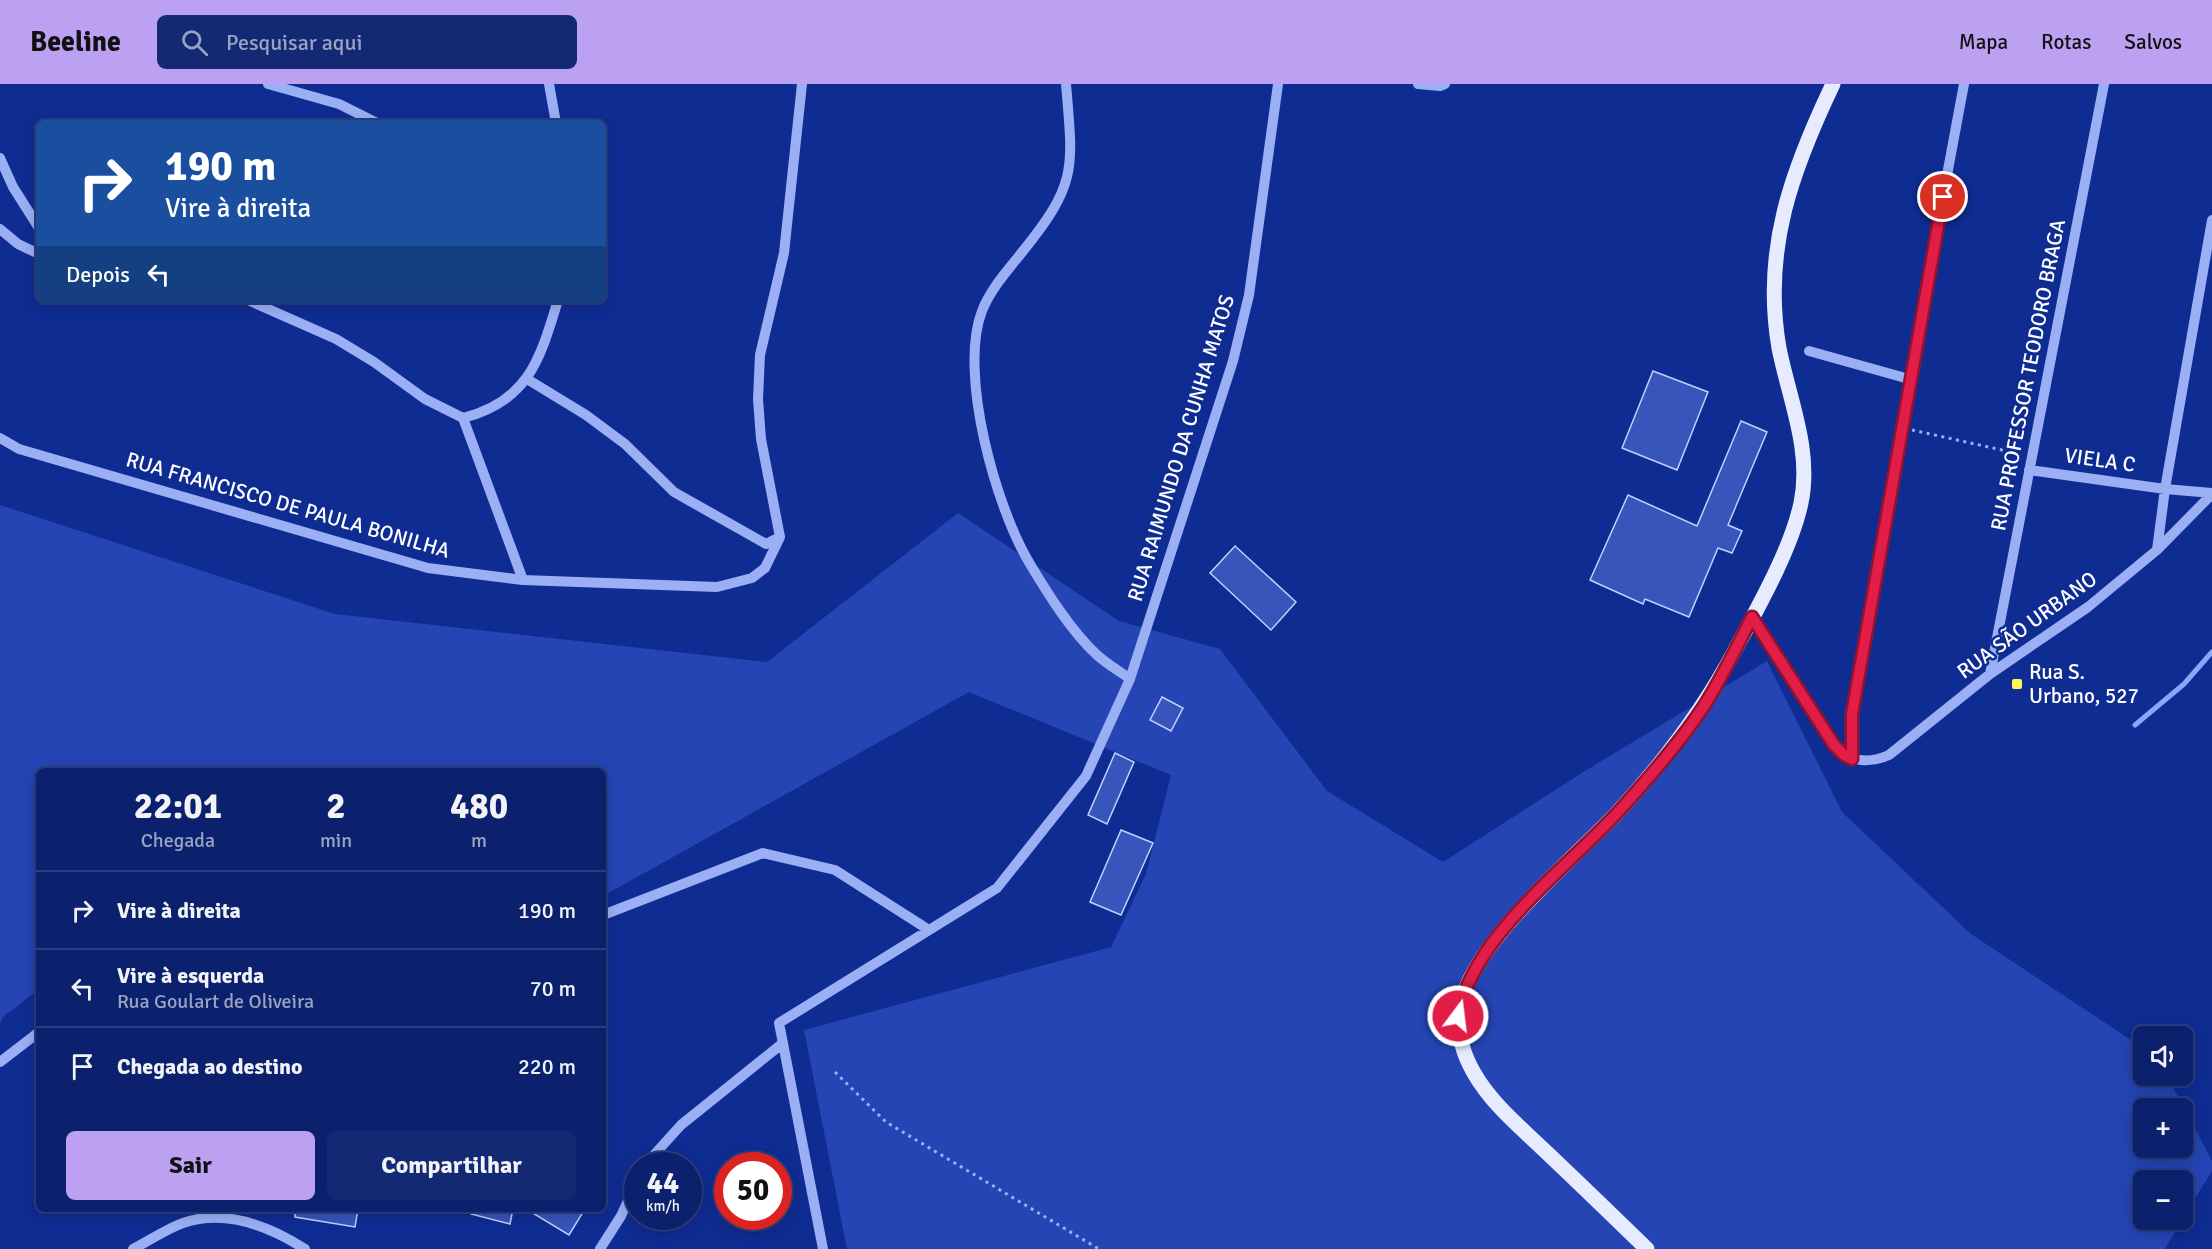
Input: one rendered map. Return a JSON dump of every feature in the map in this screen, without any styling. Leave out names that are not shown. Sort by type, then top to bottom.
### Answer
[{"type":"main road","points":[[1647,1249],[1495,1102],[1473,1072],[1459,1037],[1458,1016],[1467,984],[1499,931],[1618,812],[1680,739],[1703,708],[1752,617],[1791,537],[1802,501],[1805,460],[1779,346],[1774,291],[1776,242],[1787,194],[1833,84]]},
{"type":"street","points":[[268,84],[339,104],[371,120]]},
{"type":"street","points":[[549,84],[555,120]]},
{"type":"street","points":[[527,379],[586,415],[625,444],[674,492],[766,543],[780,537],[760,439],[758,399],[760,355],[784,253],[802,84]]},
{"type":"street","points":[[1066,84],[1072,154],[1069,180],[1054,210],[993,289],[982,311],[975,336],[974,370],[982,429],[1009,517],[1029,563],[1079,634],[1097,654],[1130,679]]},
{"type":"street","name":"RUA RAIMUNDO DA CUNHA MATOS","points":[[783,1043],[779,1023],[998,888],[1086,776],[1130,679],[1233,361],[1251,284],[1278,84]]},
{"type":"street","points":[[1418,84],[1445,84]]},
{"type":"street","points":[[1752,617],[1834,745],[1852,759],[1852,714],[1909,379],[1964,84]]},
{"type":"street","name":"RUA PROFESSOR TEODORO BRAGA","points":[[1990,674],[2104,84]]},
{"type":"street","points":[[0,158],[36,223]]},
{"type":"street","points":[[2157,550],[2164,489],[2212,220]]},
{"type":"street","points":[[0,229],[18,244],[36,253]]},
{"type":"street","points":[[255,303],[336,339],[374,362],[425,399],[463,418],[482,413],[507,400],[527,379],[542,353],[557,303]]},
{"type":"street","points":[[1809,351],[1909,379]]},
{"type":"street","points":[[463,418],[523,580]]},
{"type":"street","name":"RUA FRANCISCO DE PAULA BONILHA","points":[[0,438],[19,449],[428,568],[523,580],[717,587],[752,578],[765,568],[775,552],[780,537]]},
{"type":"street","name":"VIELA C","points":[[2030,470],[2211,496]]},
{"type":"street","name":"RUA SÃO URBANO","points":[[1852,759],[1878,760],[1889,755],[1990,674],[2088,607],[2157,550],[2211,496]]},
{"type":"street","points":[[606,914],[763,853],[835,870],[929,930]]},
{"type":"street","points":[[0,1062],[36,1034]]},
{"type":"street","points":[[657,1152],[681,1125],[783,1043],[823,1249]]},
{"type":"street","points":[[600,1249],[624,1209]]},
{"type":"street","points":[[133,1249],[183,1223],[227,1216],[285,1236],[305,1249]]},
{"type":"path","points":[[1902,427],[2032,456]]},
{"type":"path","points":[[835,1072],[886,1122],[1099,1249]]},
{"type":"shaded area","points":[[0,505],[335,614],[767,662],[958,513],[1119,621],[1220,649],[1327,791],[1443,862],[1585,771],[1767,661],[1842,812],[1971,934],[2133,1041],[2133,1086],[2172,1086],[2179,1098],[2133,1098],[2133,1158],[2193,1158],[2193,1125],[2212,1161],[2212,1171],[2193,1201],[2193,1170],[2133,1170],[2133,1230],[2176,1230],[2165,1249],[847,1249],[804,1030],[1111,947],[1146,874],[1171,775],[969,692],[606,894],[606,768],[36,768],[36,991],[3,1017],[0,1024]]},
{"type":"building","points":[[1653,371],[1708,392],[1677,470],[1622,448]]},
{"type":"building","points":[[1741,421],[1767,432],[1728,525],[1742,531],[1732,553],[1718,548],[1689,617],[1645,599],[1643,604],[1590,580],[1628,495],[1697,526]]},
{"type":"building","points":[[1235,546],[1296,602],[1271,630],[1210,573]]},
{"type":"building","points":[[1162,697],[1183,708],[1171,731],[1150,720]]},
{"type":"building","points":[[1115,753],[1134,762],[1107,824],[1088,815]]},
{"type":"building","points":[[1121,830],[1153,843],[1121,915],[1090,902]]},
{"type":"building","points":[[295,1212],[358,1212],[355,1227],[295,1217]]},
{"type":"building","points":[[471,1212],[512,1212],[510,1224],[471,1214]]},
{"type":"building","points":[[531,1212],[583,1212],[569,1235]]},
{"type":"waterway","points":[[2135,725],[2184,684],[2212,652]]},
{"type":"place","name":"Rua S. Urbano, 527","points":[[2017,684]]},
{"type":"route","points":[[1458,1016],[1467,984],[1499,931],[1618,812],[1680,739],[1703,708],[1752,617],[1834,745],[1852,759],[1852,714],[1909,379],[1943,197]]}]
